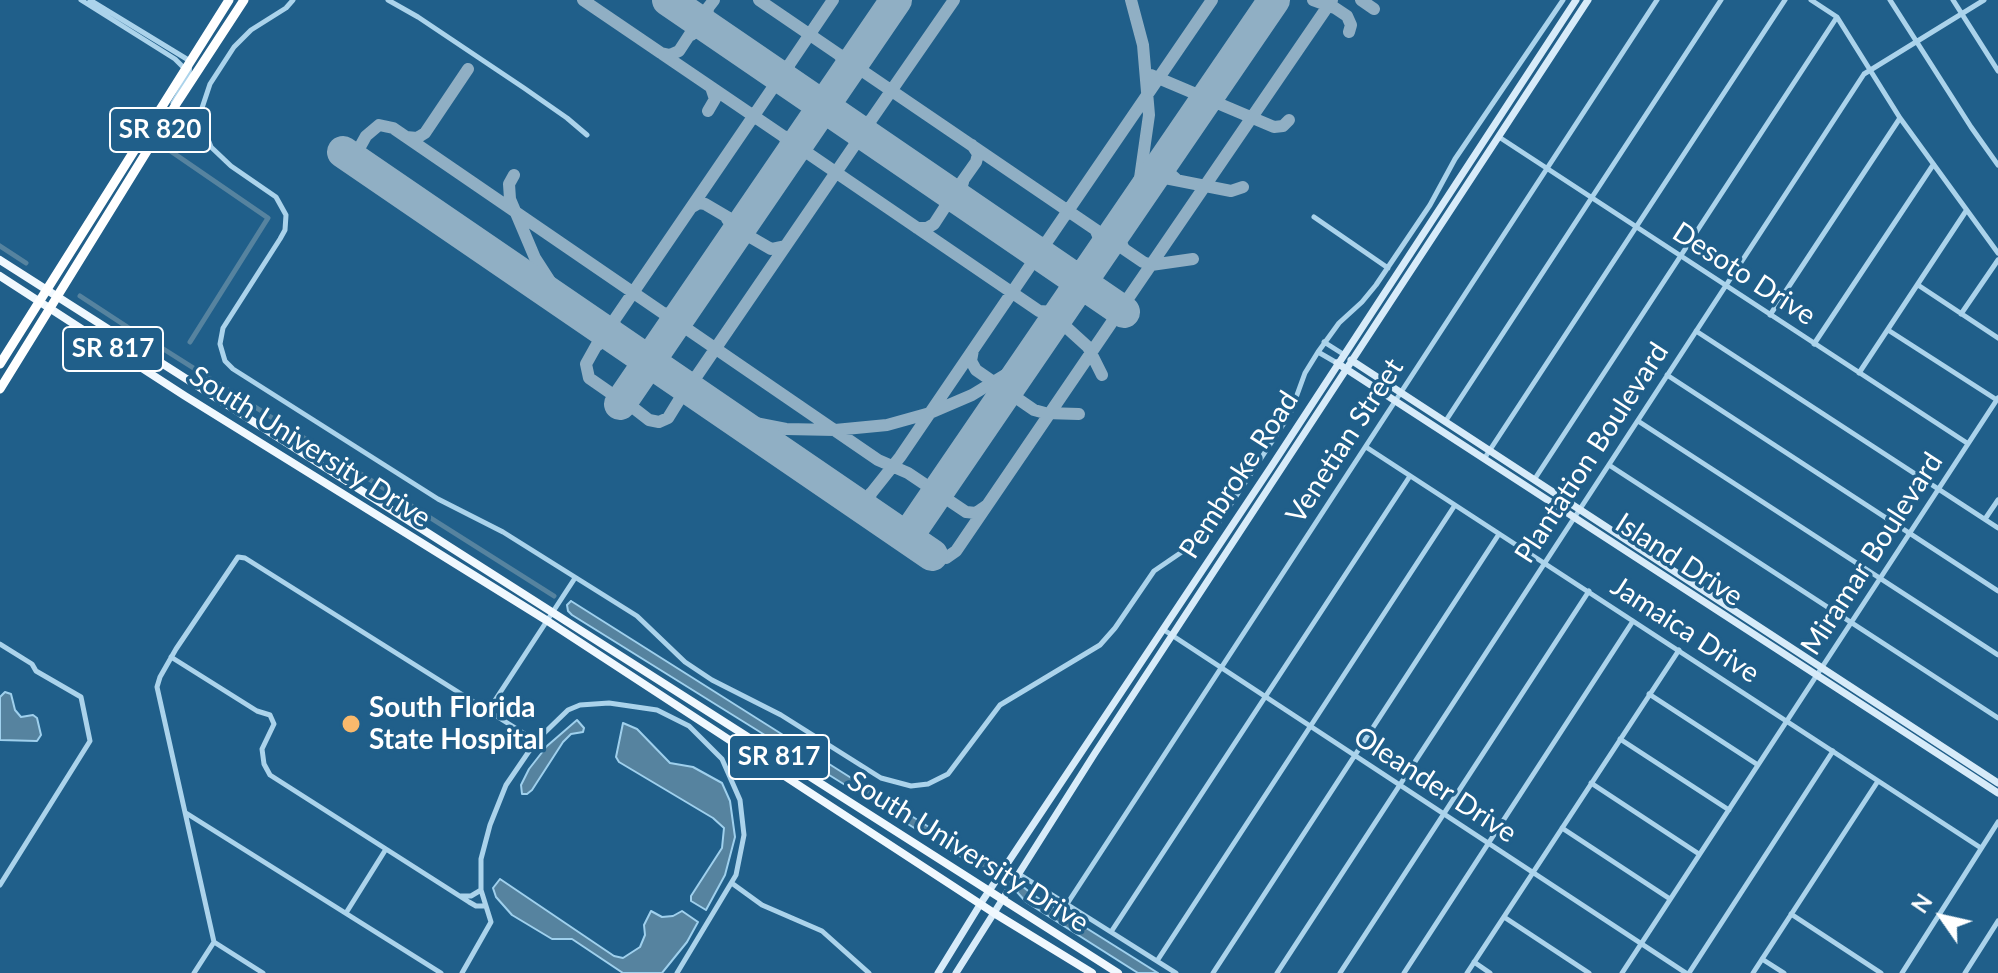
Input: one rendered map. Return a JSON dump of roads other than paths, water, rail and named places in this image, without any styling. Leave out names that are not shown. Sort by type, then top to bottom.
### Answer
[{"type":"highway","name":"SR 820","points":[[0,364],[229,0]]},
{"type":"highway","name":"SR 820","points":[[0,389],[244,0]]},
{"type":"highway","points":[[138,167],[134,159],[157,113]]},
{"type":"highway","points":[[110,214],[113,199],[130,169],[127,159]]},
{"type":"main road","name":"Pembroke Road","points":[[938,973],[981,903],[1164,630],[1576,0]]},
{"type":"main road","name":"Pembroke Road","points":[[956,973],[1172,636],[1588,0]]},
{"type":"main road","points":[[1534,83],[1534,75],[1556,41],[1555,32]]},
{"type":"main road","points":[[1499,137],[1499,126],[1523,89],[1526,75]]},
{"type":"main road","name":"SR 817","points":[[0,260],[59,297]]},
{"type":"main road","name":"SR 817","points":[[0,276],[51,308]]},
{"type":"main road","name":"South University Drive","points":[[59,297],[1118,973]]},
{"type":"main road","name":"South University Drive","points":[[51,308],[185,396],[546,620],[994,913],[1092,973]]},
{"type":"main road","name":"Island Drive","points":[[1343,354],[1998,783]]},
{"type":"main road","name":"Island Drive","points":[[1337,363],[1998,793]]},
{"type":"street","points":[[81,0],[187,65]]},
{"type":"street","points":[[90,0],[187,65],[189,75],[174,98],[165,122]]},
{"type":"street","points":[[293,0],[286,8],[251,30],[234,47],[210,84],[202,108],[202,124],[211,147],[231,166],[276,197],[286,215],[280,239],[223,328],[220,349],[225,361],[438,499],[496,528],[637,616],[685,662],[712,680],[781,715],[881,778],[899,785],[924,785],[944,777],[956,766],[991,714],[1006,700],[1104,640],[1154,571],[1214,530],[1255,461],[1290,414],[1305,373],[1324,342],[1388,268],[1430,205],[1462,147],[1563,0]]},
{"type":"street","points":[[388,0],[512,80],[587,135]]},
{"type":"street","name":"Venetian Street","points":[[1067,904],[1657,0]]},
{"type":"street","points":[[1445,422],[1721,0]]},
{"type":"street","points":[[1484,459],[1785,0]]},
{"type":"street","points":[[1811,0],[1837,17],[1900,118],[1998,253]]},
{"type":"street","points":[[1890,0],[1998,165]]},
{"type":"street","points":[[1953,0],[1998,71]]},
{"type":"street","name":"Plantation Boulevard","points":[[1277,973],[1864,74],[1984,0]]},
{"type":"street","points":[[1534,480],[1837,17]]},
{"type":"street","points":[[1770,315],[1900,118]]},
{"type":"street","name":"Desoto Drive","points":[[1499,137],[1967,443]]},
{"type":"street","points":[[1814,344],[1933,165]]},
{"type":"street","points":[[1859,373],[1966,211]]},
{"type":"street","points":[[1314,217],[1388,268]]},
{"type":"street","points":[[1961,314],[1998,260]]},
{"type":"street","points":[[1918,285],[1998,338]]},
{"type":"street","points":[[1888,330],[1997,399]]},
{"type":"street","points":[[1696,331],[1998,528]]},
{"type":"street","points":[[1324,342],[1343,354]]},
{"type":"street","points":[[1318,352],[1337,363]]},
{"type":"street","points":[[1667,375],[1998,591]]},
{"type":"street","name":"Miramar Boulevard","points":[[1622,973],[1997,399]]},
{"type":"street","points":[[1638,421],[1998,655]]},
{"type":"street","name":"Jamaica Drive","points":[[1366,447],[1981,848]]},
{"type":"street","points":[[1609,465],[1998,718]]},
{"type":"street","points":[[1111,932],[1410,476]]},
{"type":"street","points":[[1985,519],[1998,500]]},
{"type":"street","points":[[1157,961],[1455,505]]},
{"type":"street","points":[[1213,973],[1499,534]]},
{"type":"street","points":[[194,973],[214,942],[158,696],[158,681],[238,557],[245,558],[536,741]]},
{"type":"street","points":[[488,711],[575,577]]},
{"type":"street","points":[[1340,973],[1589,591]]},
{"type":"street","points":[[1404,973],[1633,621]]},
{"type":"street","name":"Oleander Drive","points":[[1164,630],[1687,973]]},
{"type":"street","points":[[0,644],[32,664],[45,677],[76,692],[81,697],[90,733],[90,741],[0,885]]},
{"type":"street","points":[[1467,973],[1679,650]]},
{"type":"street","points":[[171,657],[257,711],[270,715],[274,724],[262,749],[264,764],[270,775],[476,906],[486,906]]},
{"type":"street","points":[[1649,694],[1758,765]]},
{"type":"street","points":[[462,973],[490,928],[481,890],[481,859],[495,810],[506,785],[536,741],[568,710],[587,705],[620,703],[657,710],[689,726],[714,749],[736,787],[743,816],[743,848],[733,884],[677,973]]},
{"type":"street","points":[[1620,739],[1729,810]]},
{"type":"street","points":[[1687,973],[1833,751]]},
{"type":"street","points":[[1753,973],[1878,781]]},
{"type":"street","points":[[1591,783],[1699,854]]},
{"type":"street","points":[[186,813],[441,973]]},
{"type":"street","points":[[1902,973],[1998,822]]},
{"type":"street","points":[[1562,828],[1670,899]]},
{"type":"street","points":[[346,913],[386,849]]},
{"type":"street","points":[[1019,874],[1176,973]]},
{"type":"street","points":[[733,884],[762,905],[822,931],[869,973]]},
{"type":"street","points":[[460,896],[471,896],[481,890]]},
{"type":"street","points":[[1791,914],[1881,973]]},
{"type":"street","points":[[1504,917],[1589,973]]},
{"type":"street","points":[[1965,973],[1998,921]]},
{"type":"street","points":[[214,942],[263,973]]},
{"type":"street","points":[[1762,959],[1784,973]]},
{"type":"street","points":[[1474,962],[1490,973]]},
{"type":"water","points":[[571,601],[989,865],[985,872],[572,615],[567,605]]},
{"type":"water","points":[[5,692],[11,694],[15,710],[21,717],[33,715],[37,718],[41,735],[37,741],[0,740],[0,697]]},
{"type":"water","points":[[577,720],[584,728],[583,732],[571,734],[563,742],[532,790],[522,794],[521,785],[529,769],[547,746]]},
{"type":"water","points":[[623,723],[637,729],[670,763],[693,767],[722,783],[730,801],[735,837],[725,875],[706,910],[691,901],[691,896],[722,848],[724,828],[713,818],[619,762],[616,757]]},
{"type":"water","points":[[500,879],[614,956],[623,958],[640,947],[645,935],[644,925],[651,911],[662,917],[682,911],[698,922],[687,942],[662,973],[623,973],[572,939],[552,939],[512,915],[496,897],[493,888]]},
{"type":"water","points":[[1022,886],[1158,973],[1138,973],[1026,902],[1017,892]]},
{"type":"waterway","points":[[169,150],[268,218],[190,342]]},
{"type":"waterway","points":[[0,246],[26,263]]},
{"type":"waterway","points":[[80,296],[135,332]]},
{"type":"waterway","points":[[146,338],[554,596]]},
{"type":"place","name":"South Florida State Hospital","points":[[351,724]]}]
